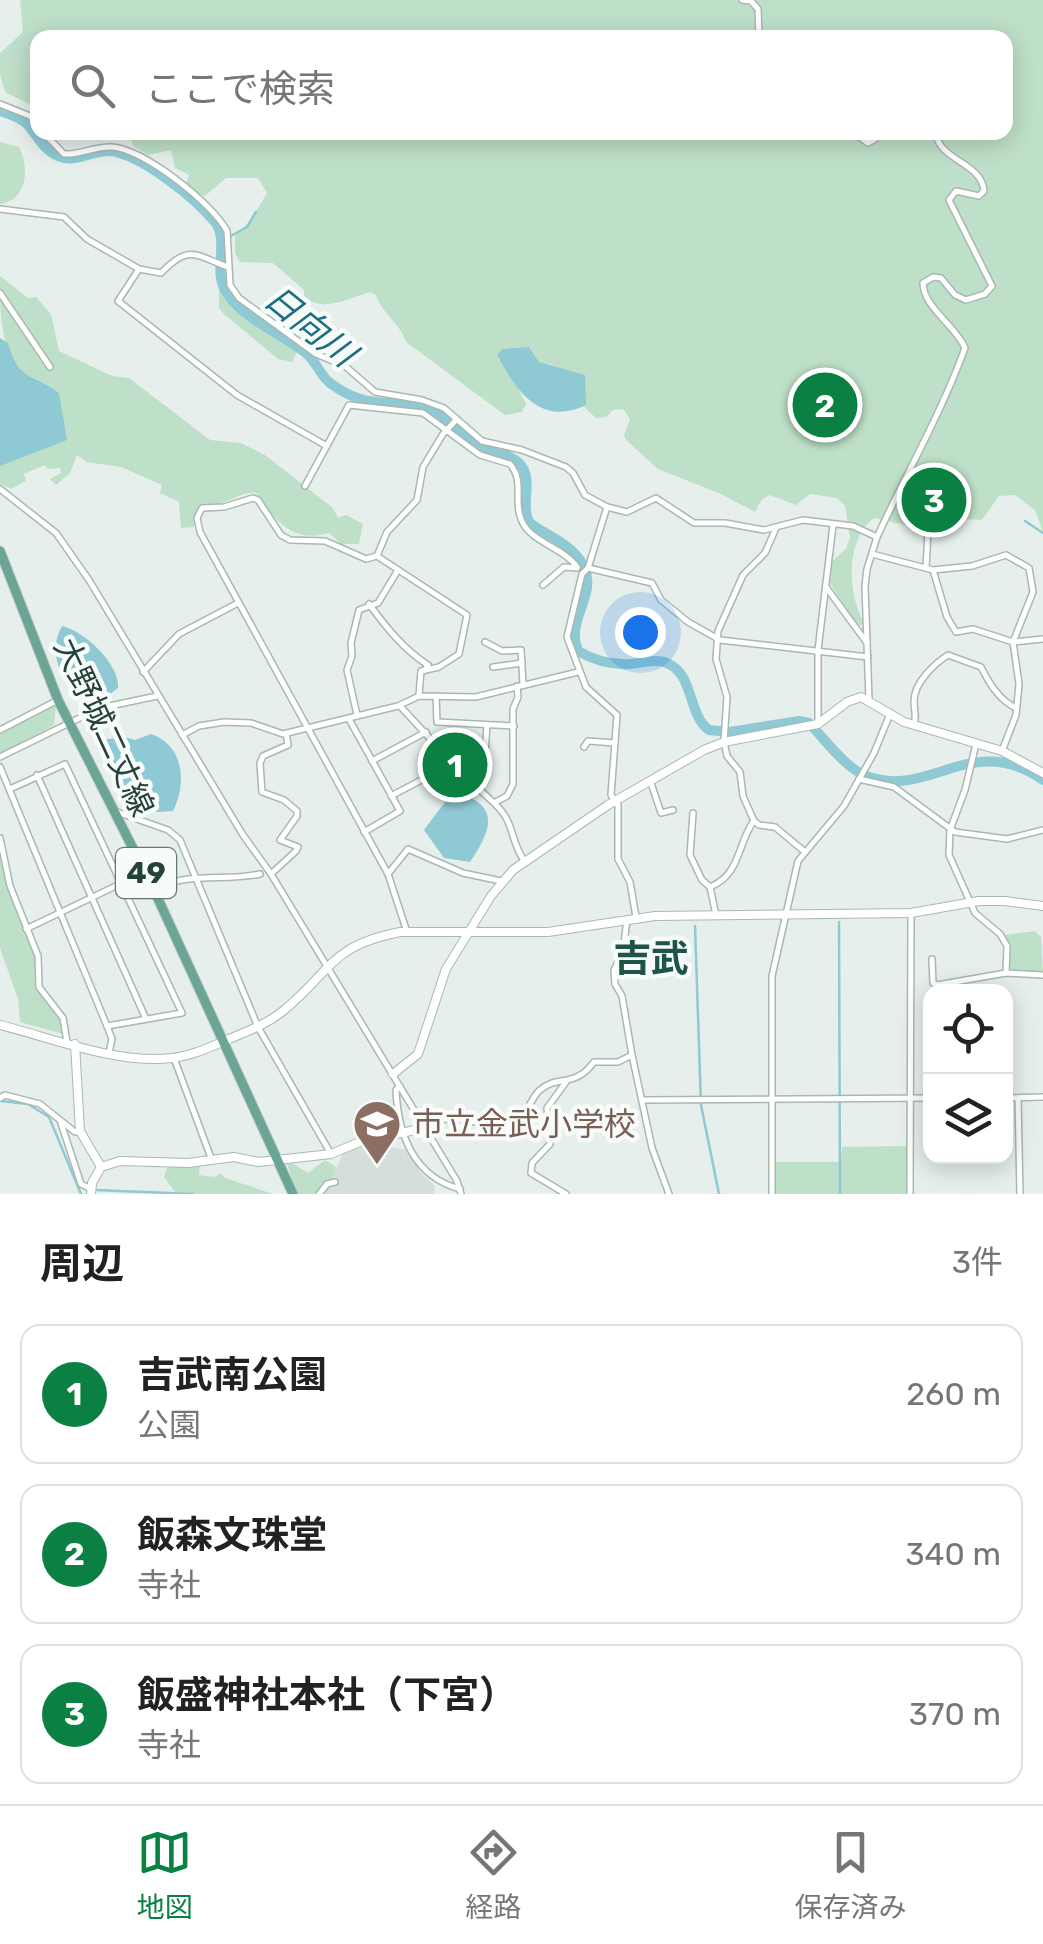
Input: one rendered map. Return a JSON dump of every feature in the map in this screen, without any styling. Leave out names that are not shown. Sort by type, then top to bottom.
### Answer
[{"type":"main road","name":"大野城二丈線","points":[[0,551],[58,700],[117,812],[294,1194]]},
{"type":"street","points":[[742,0],[752,0],[758,8],[759,30]]},
{"type":"street","points":[[0,104],[30,116]]},
{"type":"street","points":[[51,140],[64,154],[114,147],[130,150],[161,168],[222,223],[230,285],[239,298],[316,354],[345,366],[375,392],[434,404],[482,441],[522,450],[566,467],[585,495],[607,507],[628,512],[656,498],[694,523],[776,528],[803,520],[853,526],[877,537]]},
{"type":"street","points":[[870,700],[865,586],[871,553],[894,496],[947,399],[965,348],[957,332],[925,296],[923,283],[933,276],[941,278],[955,295],[966,300],[985,294],[992,286],[950,200],[956,191],[979,196],[984,184],[974,171],[940,146],[938,140]]},
{"type":"street","points":[[0,209],[64,217],[88,239],[139,269],[161,272],[179,257],[192,253],[228,267]]},
{"type":"street","points":[[139,269],[118,301],[236,395],[327,446]]},
{"type":"street","points":[[0,293],[50,368]]},
{"type":"street","points":[[305,486],[349,405],[423,412],[480,455],[510,464],[517,472],[518,509],[526,528],[564,552],[582,570]]},
{"type":"street","points":[[377,556],[387,532],[417,500],[423,467],[456,420]]},
{"type":"street","points":[[0,489],[56,533],[271,874],[426,1128],[460,1192]]},
{"type":"street","points":[[407,932],[388,874],[197,523],[202,508],[224,508],[254,498],[290,540],[325,541],[366,559],[377,556],[467,616],[459,654],[440,667],[420,671],[418,696]]},
{"type":"street","points":[[607,507],[582,570],[567,638],[586,687],[617,715],[611,795],[619,822],[616,849],[630,882],[632,918],[614,970],[652,1148],[669,1194]]},
{"type":"street","points":[[817,725],[818,650],[833,525]]},
{"type":"street","points":[[776,528],[765,553],[742,576],[717,638],[716,659],[727,697],[727,756],[740,772],[743,796],[754,821],[760,826],[775,827],[805,852]]},
{"type":"street","points":[[928,531],[930,569],[956,632],[974,630],[1014,642],[1043,638]]},
{"type":"street","points":[[871,553],[930,569],[972,566],[1006,555],[1030,568],[1033,592],[1014,642],[1019,684],[1016,708],[1002,751]]},
{"type":"street","points":[[543,585],[564,567],[652,584],[661,600],[717,638],[868,656]]},
{"type":"street","points":[[358,716],[347,670],[356,615],[369,604],[378,603],[398,570]]},
{"type":"street","points":[[824,584],[868,645]]},
{"type":"street","points":[[143,672],[179,634],[238,603]]},
{"type":"street","points":[[369,604],[404,648],[428,665],[425,670]]},
{"type":"street","points":[[485,642],[502,651],[519,648],[522,663],[514,726],[514,784],[507,796],[494,803]]},
{"type":"street","points":[[914,726],[913,698],[917,688],[939,660],[948,655],[981,666],[989,683],[1007,704],[1016,708]]},
{"type":"street","points":[[493,667],[522,663]]},
{"type":"street","points":[[182,735],[199,726],[224,722],[286,733],[400,706],[418,696],[476,697],[578,672]]},
{"type":"street","points":[[0,757],[100,708],[157,696]]},
{"type":"street","points":[[436,696],[437,722],[514,726]]},
{"type":"street","points":[[393,1074],[418,1054],[440,982],[501,881],[615,800],[724,739],[817,725],[856,698],[870,700],[914,726],[1002,751],[1043,773]]},
{"type":"street","points":[[0,730],[58,700]]},
{"type":"street","points":[[400,706],[437,746],[450,789],[478,789],[508,816],[518,852],[525,862]]},
{"type":"street","points":[[772,1194],[772,976],[798,861],[844,806],[890,714]]},
{"type":"street","points":[[349,718],[399,813],[364,832]]},
{"type":"street","points":[[478,789],[483,782],[487,725]]},
{"type":"street","points":[[372,761],[426,732]]},
{"type":"street","points":[[271,874],[298,846],[280,840],[297,811],[284,800],[262,792],[262,756],[284,750],[288,745],[286,733]]},
{"type":"street","points":[[584,747],[588,741],[615,743]]},
{"type":"street","points":[[976,744],[950,830],[950,855],[975,913],[1000,934],[1006,946],[1006,973]]},
{"type":"street","points":[[10,789],[65,764],[183,1012],[107,1026]]},
{"type":"street","points":[[0,767],[112,1039],[109,1053]]},
{"type":"street","points":[[392,796],[444,768]]},
{"type":"street","points":[[37,776],[146,1019]]},
{"type":"street","points":[[859,778],[894,788],[950,830],[1006,840],[1043,830]]},
{"type":"street","points":[[650,780],[661,814],[673,810]]},
{"type":"street","points":[[117,812],[168,830],[180,840],[258,1028],[331,1154]]},
{"type":"street","points":[[693,813],[690,855],[702,880],[710,887],[716,916]]},
{"type":"street","points":[[710,887],[725,881],[731,873],[744,836],[754,821]]},
{"type":"street","points":[[0,838],[10,886],[38,956],[39,988],[63,1018],[71,1043],[80,1131],[101,1166]]},
{"type":"street","points":[[388,874],[408,849],[462,873],[501,881]]},
{"type":"street","points":[[26,929],[145,872]]},
{"type":"street","points":[[154,890],[172,880],[260,874]]},
{"type":"street","points":[[0,1025],[109,1053],[148,1060],[174,1058],[258,1028],[286,1009],[325,966],[362,942],[407,932],[548,932],[632,918],[911,913],[1005,900],[1043,906]]},
{"type":"street","points":[[910,1194],[911,913]]},
{"type":"street","points":[[932,958],[937,985],[1006,973],[1043,976]]},
{"type":"street","points":[[101,1166],[120,1161],[188,1163],[234,1157],[258,1162],[278,1160],[331,1154],[362,1141],[426,1128],[436,1119],[448,1117],[485,1124],[516,1121],[545,1086],[583,1076],[594,1062],[618,1062],[632,1055]]},
{"type":"street","points":[[174,1058],[212,1160]]},
{"type":"street","points":[[566,1194],[531,1173],[532,1163],[550,1144],[547,1108],[568,1080]]},
{"type":"street","points":[[400,1086],[396,1090],[397,1102],[410,1150],[423,1170],[439,1184],[460,1192]]},
{"type":"street","points":[[0,1097],[6,1095],[40,1104],[75,1132],[80,1131]]},
{"type":"street","points":[[642,1100],[923,1098]]},
{"type":"street","points":[[1013,1098],[1043,1098]]},
{"type":"street","points":[[1018,1098],[1020,1194]]},
{"type":"street","points":[[60,1120],[81,1184],[91,1192],[101,1166]]},
{"type":"street","points":[[319,1194],[327,1184],[336,1182]]},
{"type":"street","points":[[438,1194],[439,1184]]},
{"type":"shaded area","name":"市立金武小学校","points":[[370,1143],[407,1150],[421,1173],[435,1186],[434,1194],[324,1194],[343,1154]]},
{"type":"green space","points":[[20,0],[1043,0],[1043,532],[1035,510],[1015,495],[999,496],[982,520],[962,519],[942,528],[925,529],[874,518],[858,539],[854,553],[852,584],[865,624],[857,626],[828,580],[829,564],[846,549],[850,538],[845,506],[837,498],[810,494],[796,505],[770,495],[762,499],[755,512],[658,469],[626,440],[630,419],[623,409],[596,418],[564,373],[550,364],[511,373],[526,404],[522,412],[505,415],[406,342],[376,295],[370,292],[337,303],[311,302],[304,297],[304,290],[273,263],[240,262],[235,253],[235,236],[251,220],[267,193],[258,178],[226,178],[205,196],[193,192],[186,184],[189,175],[175,168],[171,150],[148,155],[133,146],[132,140],[1013,140],[1013,30],[30,30],[30,104],[5,92],[0,74],[0,53],[23,32]]},
{"type":"green space","points":[[0,142],[19,147],[25,174],[16,196],[0,204]]},
{"type":"green space","points":[[0,276],[28,298],[36,297],[51,314],[59,351],[112,376],[129,378],[210,440],[241,443],[265,455],[333,508],[338,518],[346,515],[363,524],[359,544],[341,544],[329,533],[316,536],[294,532],[278,520],[256,493],[207,504],[193,527],[181,528],[179,502],[160,493],[162,485],[121,467],[86,462],[77,455],[70,473],[56,485],[50,479],[61,473],[60,468],[48,469],[45,465],[24,474],[26,481],[11,489],[0,484],[0,464],[28,379],[7,345],[1,320]]},
{"type":"green space","points":[[219,287],[235,304],[293,347],[297,352],[292,362],[278,359],[224,314],[219,308]]},
{"type":"green space","points":[[56,705],[54,725],[0,754],[0,733]]},
{"type":"green space","points":[[0,845],[8,886],[36,956],[37,990],[61,1019],[63,1034],[20,1022],[18,999],[0,948]]},
{"type":"green space","points":[[1035,931],[1041,937],[1043,971],[1008,969],[1005,935]]},
{"type":"green space","points":[[907,1146],[908,1194],[776,1194],[776,1162],[841,1162],[842,1147]]},
{"type":"green space","points":[[325,1160],[336,1167],[327,1194],[297,1194],[287,1164],[308,1173]]},
{"type":"green space","points":[[200,1164],[199,1175],[215,1177],[220,1173],[273,1194],[177,1194],[164,1177],[167,1168]]},
{"type":"water","points":[[0,338],[8,343],[21,370],[59,393],[67,440],[0,466]]},
{"type":"water","points":[[529,347],[539,362],[585,375],[586,405],[555,412],[531,402],[521,392],[497,354],[503,349]]},
{"type":"water","points":[[62,626],[80,634],[99,650],[113,669],[118,688],[105,696],[81,699],[58,665],[56,646]]},
{"type":"water","points":[[103,713],[101,740],[135,740],[151,734],[170,747],[181,777],[173,811],[157,812],[121,798],[96,741]]},
{"type":"water","points":[[469,797],[485,810],[485,835],[470,862],[444,858],[424,830],[445,802]]},
{"type":"waterway","name":"日向川","points":[[0,111],[24,122],[30,129]]},
{"type":"waterway","name":"日向川","points":[[39,140],[64,158],[110,151],[152,168],[215,222],[221,237],[221,280],[231,299],[250,317],[307,354],[330,383],[365,400],[431,409],[478,446],[520,464],[526,476],[529,522],[570,549],[584,567],[586,591],[575,638],[578,651],[610,663],[669,664],[683,677],[697,715],[709,730],[730,732],[799,721],[809,723],[843,759],[866,776],[910,780],[972,763],[994,762],[1018,766],[1043,780]]},
{"type":"waterway","points":[[231,236],[247,227],[256,212]]},
{"type":"waterway","points":[[1025,521],[1043,533]]},
{"type":"waterway","points":[[839,922],[840,1194]]},
{"type":"waterway","points":[[695,926],[701,1105],[719,1194]]},
{"type":"waterway","points":[[1,1101],[28,1104],[49,1117],[81,1194]]},
{"type":"waterway","points":[[96,1190],[193,1194]]},
{"type":"place","name":"飯森文珠堂","points":[[825,405]]},
{"type":"place","name":"飯盛神社本社（下宮）","points":[[934,500]]},
{"type":"place","name":"吉武南公園","points":[[455,765]]},
{"type":"place","name":"市立金武小学校","points":[[377,1166]]},
{"type":"district","name":"吉武","points":[[651,959]]}]
